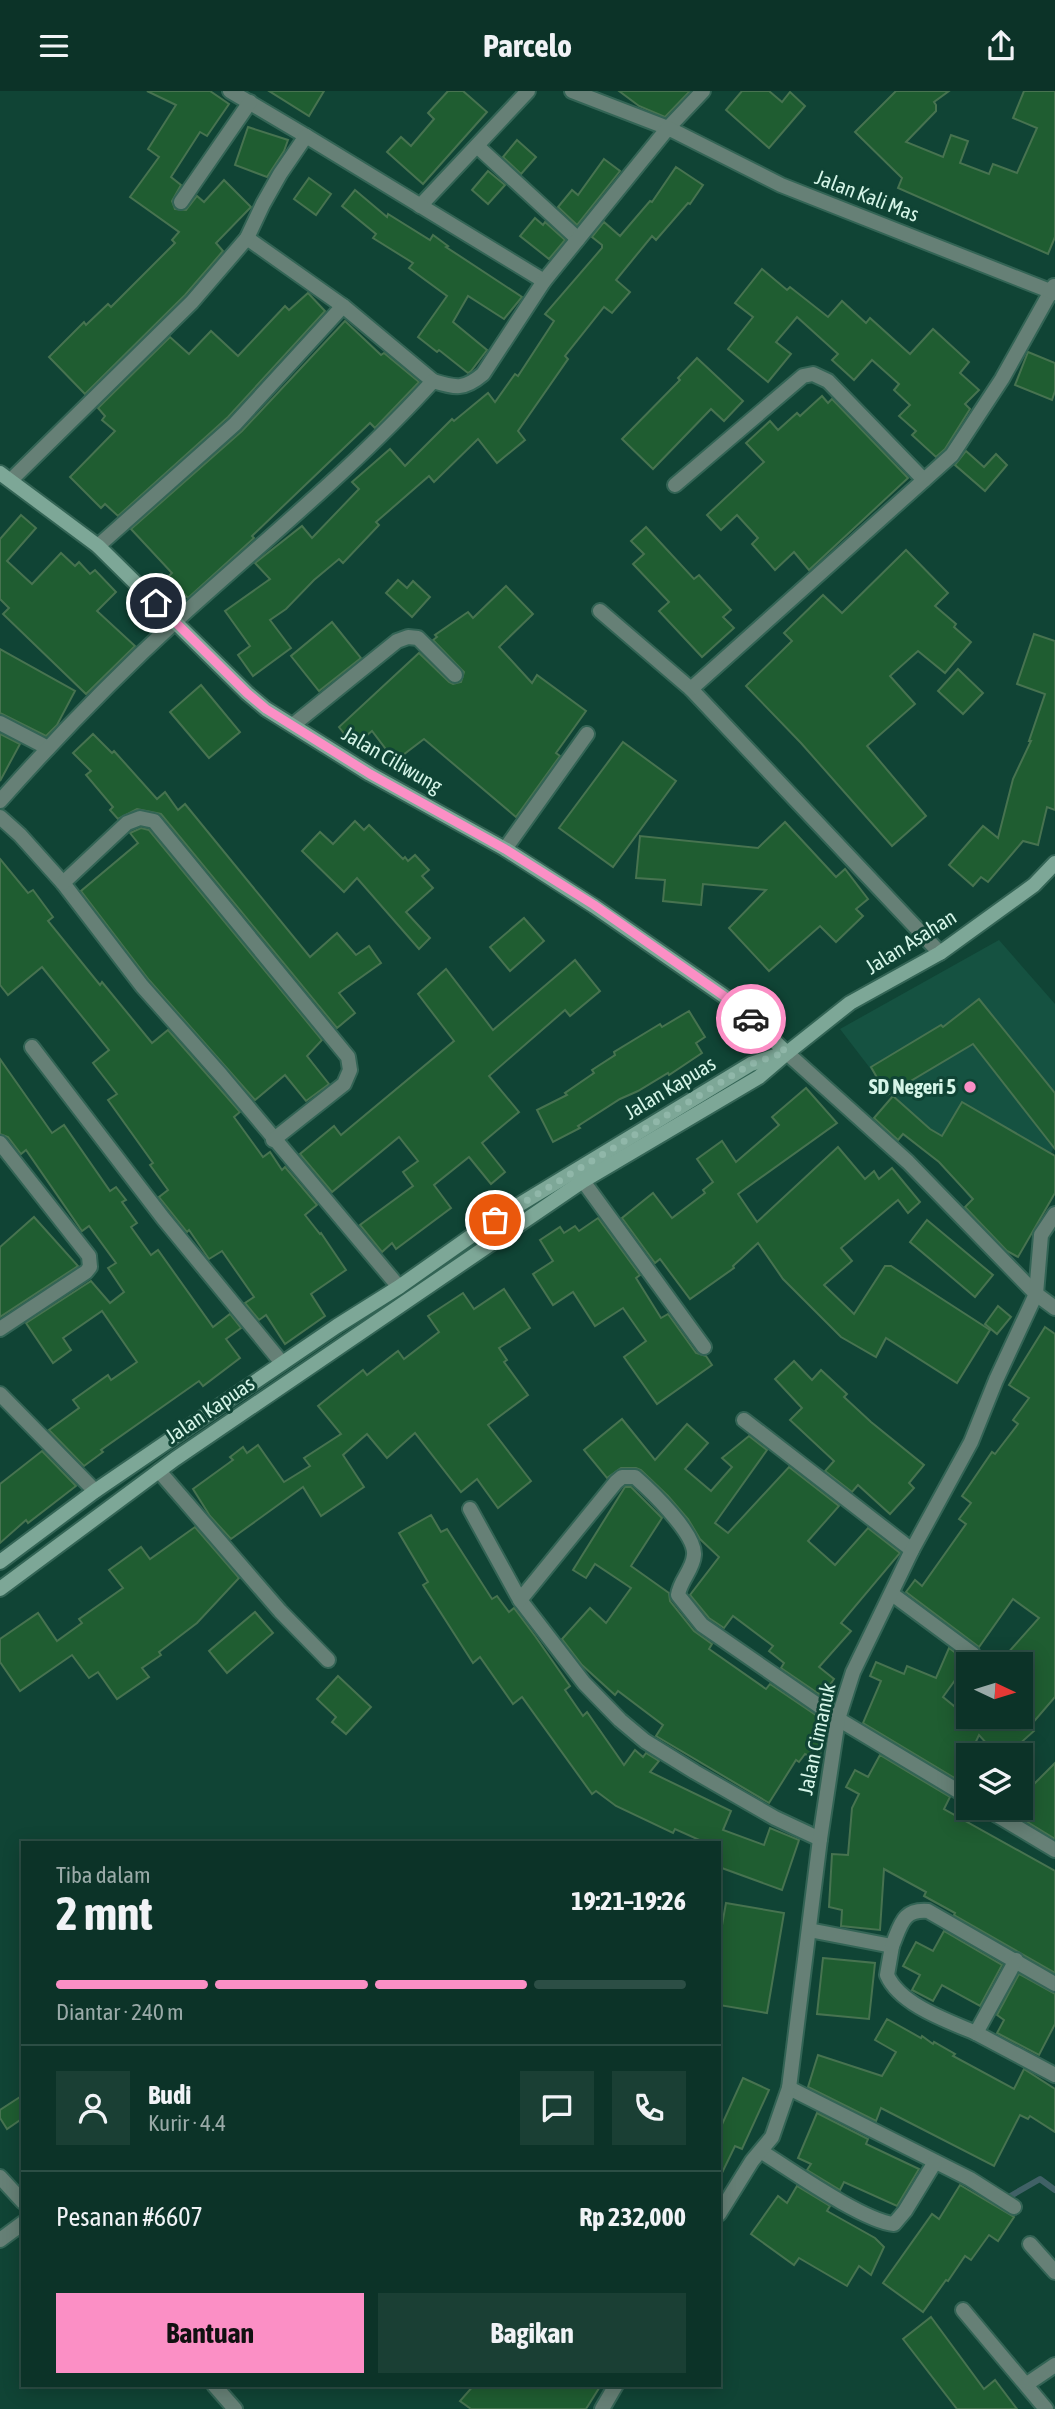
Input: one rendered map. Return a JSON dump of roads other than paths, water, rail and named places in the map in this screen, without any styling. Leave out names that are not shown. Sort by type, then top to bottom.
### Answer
[{"type":"street","points":[[230,91],[544,281]]},
{"type":"street","points":[[420,206],[528,91]]},
{"type":"street","name":"Jalan Kali Mas","points":[[572,91],[668,128],[780,185],[1054,290]]},
{"type":"street","points":[[247,238],[343,306],[433,381],[463,387],[472,384],[483,374],[544,281],[668,128],[703,91]]},
{"type":"street","points":[[181,202],[250,102]]},
{"type":"street","points":[[5,477],[192,302],[247,238],[274,184],[306,136]]},
{"type":"street","points":[[477,146],[578,239]]},
{"type":"street","points":[[691,689],[952,455],[1002,379],[1054,290]]},
{"type":"street","points":[[98,546],[235,424],[343,306]]},
{"type":"street","points":[[675,485],[803,376],[813,374],[828,381],[923,481]]},
{"type":"street","points":[[0,801],[48,748],[175,622],[352,463],[433,381]]},
{"type":"street","name":"Jalan Ciliwung","points":[[5,477],[98,546],[266,709],[370,774],[505,849],[594,905],[734,1003],[786,1052]]},
{"type":"street","points":[[600,611],[691,689],[940,953]]},
{"type":"street","points":[[293,725],[397,641],[408,637],[418,638],[455,675]]},
{"type":"street","points":[[0,723],[48,748]]},
{"type":"street","points":[[505,849],[587,734]]},
{"type":"street","points":[[0,817],[63,883],[142,986],[221,1075],[399,1287]]},
{"type":"street","points":[[63,883],[127,823],[140,818],[154,821],[348,1057],[350,1070],[344,1084],[273,1140]]},
{"type":"street","name":"Jalan Asahan","points":[[786,1052],[850,1003],[940,953],[1034,885],[1055,863]]},
{"type":"street","points":[[32,1047],[163,1217],[282,1363]]},
{"type":"street","points":[[786,1052],[908,1162],[1036,1294],[1055,1308]]},
{"type":"street","name":"Jalan Kapuas","points":[[0,1589],[159,1471],[583,1181],[760,1077],[786,1052]]},
{"type":"street","name":"Jalan Kapuas","points":[[0,1562],[95,1491],[555,1181],[751,1064],[786,1052]]},
{"type":"street","points":[[0,1143],[91,1262],[86,1272],[0,1328]]},
{"type":"street","points":[[583,1181],[704,1347]]},
{"type":"street","name":"Jalan Cimanuk","points":[[721,2211],[752,2161],[762,2153],[772,2137],[789,2088],[838,1719],[853,1672],[912,1550],[971,1443],[996,1380],[1036,1294],[1041,1235],[1055,1214]]},
{"type":"street","points":[[0,1394],[95,1491]]},
{"type":"street","points":[[744,1420],[912,1550]]},
{"type":"street","points":[[159,1471],[281,1611],[328,1660]]},
{"type":"street","points":[[520,1600],[617,1482],[622,1477],[635,1477],[693,1543],[691,1567],[679,1587],[678,1595],[702,1625],[838,1719],[956,1790]]},
{"type":"street","points":[[470,1509],[520,1600],[584,1683],[620,1720],[645,1741],[738,1798],[820,1839]]},
{"type":"street","points":[[892,1594],[969,1652]]},
{"type":"street","points":[[1005,1820],[1055,1850]]},
{"type":"street","points":[[1055,1984],[928,1911],[917,1910],[905,1916],[892,1945],[887,1975],[894,1986],[920,2008],[976,2033],[1055,2075]]},
{"type":"street","points":[[808,1930],[892,1945]]},
{"type":"street","points":[[976,2033],[1016,1960]]},
{"type":"street","points":[[789,2088],[970,2179],[1014,2207]]},
{"type":"street","points":[[762,2153],[862,2213],[894,2224],[935,2162]]},
{"type":"street","points":[[0,2177],[21,2200]]},
{"type":"street","points":[[0,2241],[21,2225]]},
{"type":"street","points":[[1030,2243],[1055,2271]]},
{"type":"street","points":[[963,2310],[1046,2409]]},
{"type":"street","points":[[1027,2384],[1055,2365]]},
{"type":"street","points":[[216,2387],[235,2409]]},
{"type":"street","points":[[602,2409],[615,2387]]},
{"type":"waterway","points":[[1007,2198],[1040,2179],[1055,2190]]},
{"type":"place","name":"SD Negeri 5","points":[[970,1087]]}]
